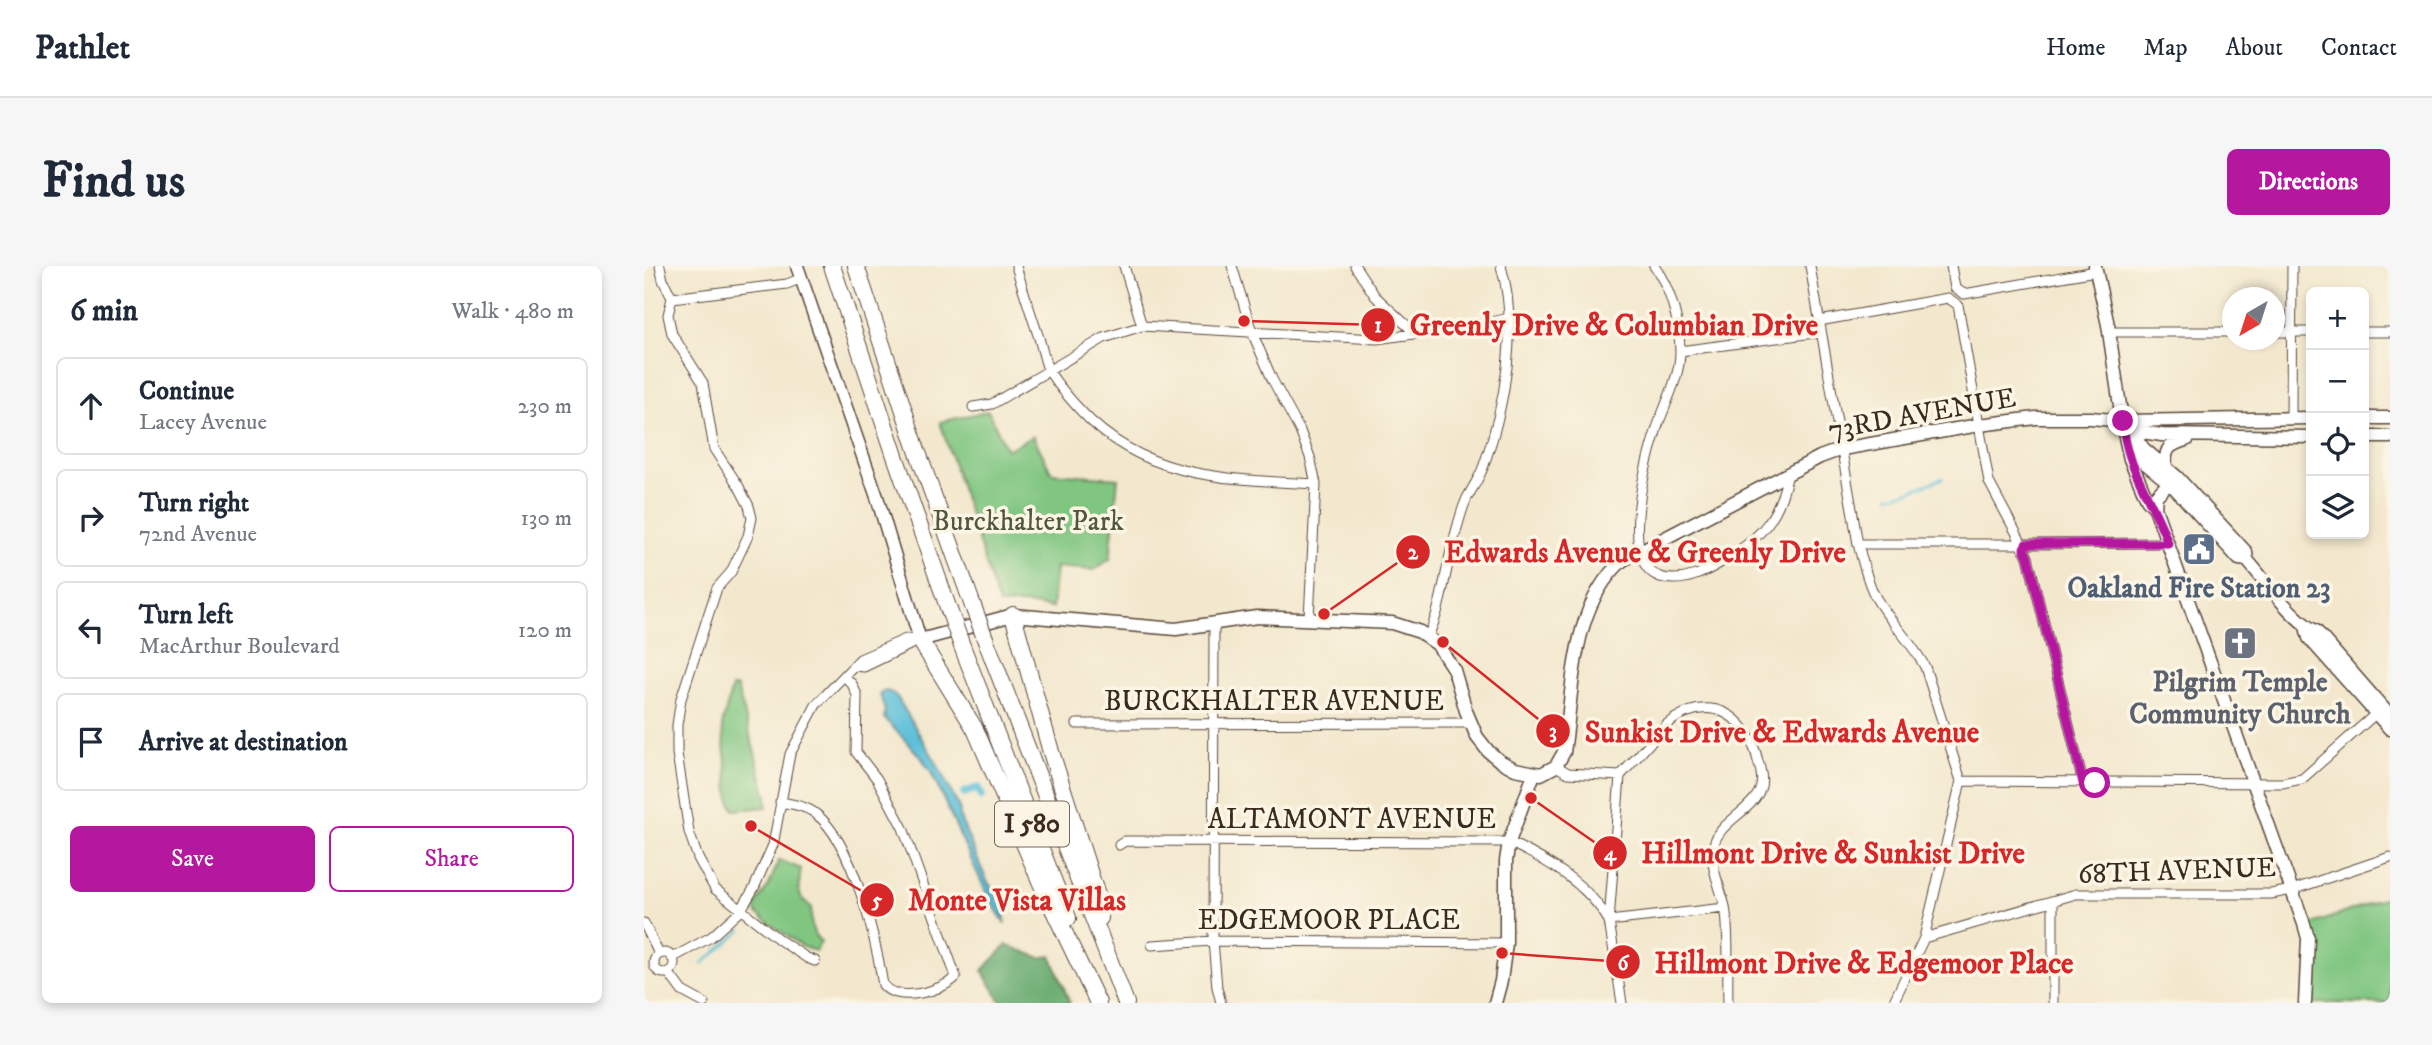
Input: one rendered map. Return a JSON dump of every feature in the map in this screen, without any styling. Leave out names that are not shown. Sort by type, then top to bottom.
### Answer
[{"type":"highway","name":"I 580","points":[[832,266],[902,479],[962,646],[1100,1003]]},
{"type":"highway","name":"I 580","points":[[856,266],[917,450],[973,606],[1126,1003]]},
{"type":"highway","points":[[1013,615],[1051,752],[1098,902],[1101,938]]},
{"type":"highway","points":[[920,640],[979,738],[1044,890],[1100,1003]]},
{"type":"main road","points":[[2095,269],[2109,332],[2130,459],[2147,499],[2155,508],[2308,938],[2305,1003]]},
{"type":"main road","points":[[800,272],[877,497],[920,640],[1013,615],[1176,629],[1257,617],[1392,623],[1428,636],[1446,656],[1454,670],[1477,737],[1500,761],[1515,769],[1534,774],[1541,774],[1556,766]]},
{"type":"main road","name":"73RD AVENUE","points":[[1556,766],[1564,752],[1577,650],[1593,601],[1612,570],[1623,560],[1788,473],[1842,449],[2036,418],[2123,421],[2306,418]]},
{"type":"main road","points":[[2369,418],[2390,418]]},
{"type":"main road","points":[[2123,421],[2144,449],[2166,467],[2246,551],[2247,560],[2306,627],[2309,638],[2383,712],[2390,729]]},
{"type":"main road","name":"73RD AVENUE","points":[[2123,421],[2142,432],[2195,436],[2306,437]]},
{"type":"main road","points":[[2290,437],[2306,427]]},
{"type":"main road","points":[[2166,467],[2165,455],[2169,447],[2195,436]]},
{"type":"main road","points":[[2369,437],[2390,437]]},
{"type":"main road","points":[[2126,443],[2139,458],[2173,486],[2239,559],[2247,560]]},
{"type":"main road","points":[[2155,508],[2156,496],[2166,486],[2173,486]]},
{"type":"main road","points":[[1494,1003],[1501,981],[1506,943],[1504,880],[1509,842],[1534,774]]},
{"type":"street","points":[[660,266],[663,280],[672,298],[669,324],[678,346],[703,383],[708,400],[714,449],[738,485],[752,518],[748,536],[731,572],[717,588],[690,663],[679,712],[677,753],[684,808],[698,858],[715,888],[781,940],[815,961]]},
{"type":"street","points":[[1016,266],[1048,369],[1093,424],[1151,460],[1185,472],[1205,476],[1316,484]]},
{"type":"street","points":[[1124,266],[1142,326]]},
{"type":"street","points":[[1232,266],[1252,332],[1272,379],[1300,430],[1316,484],[1309,618]]},
{"type":"street","points":[[1355,266],[1375,296],[1415,333]]},
{"type":"street","points":[[1428,636],[1435,623],[1454,537],[1466,500],[1484,467],[1504,393],[1509,318],[1506,283],[1501,266]]},
{"type":"street","points":[[1654,266],[1666,285],[1675,315],[1680,351],[1679,364],[1657,430],[1644,481],[1636,534],[1638,552],[1648,569],[1655,575],[1676,579],[1707,572],[1740,551],[1776,514],[1788,473]]},
{"type":"street","points":[[1810,266],[1858,544],[1868,581],[1875,596],[1925,667],[1961,781],[1924,938],[1893,1003]]},
{"type":"street","points":[[1951,266],[1989,482],[2028,557],[2083,783]]},
{"type":"street","points":[[2291,418],[2292,266]]},
{"type":"street","points":[[1819,321],[2095,269]]},
{"type":"street","points":[[672,298],[787,284],[800,272]]},
{"type":"street","points":[[973,407],[992,404],[1104,338],[1142,326],[1376,340],[1509,318]]},
{"type":"street","points":[[1680,351],[1821,332]]},
{"type":"street","points":[[2109,332],[2222,332]]},
{"type":"street","points":[[2285,332],[2306,332]]},
{"type":"street","points":[[2369,332],[2390,332]]},
{"type":"street","points":[[1858,544],[2168,543]]},
{"type":"street","points":[[1214,625],[1213,941],[1221,1003]]},
{"type":"street","points":[[672,958],[711,937],[741,910],[773,845],[790,754],[816,705],[855,666],[864,667],[920,640]]},
{"type":"street","points":[[780,802],[795,804],[816,813],[841,847],[852,868],[877,947],[883,985],[887,991],[895,994],[924,995],[948,984],[956,977],[903,828],[877,779],[856,752],[857,695],[844,676]]},
{"type":"street","points":[[1622,1003],[1609,921],[1620,776],[1667,724],[1688,712],[1709,709],[1719,710],[1738,720],[1748,732],[1756,753],[1762,784],[1753,800],[1725,826],[1712,850],[1725,908],[1728,1003]]},
{"type":"street","points":[[1961,781],[2282,783],[2302,779],[2383,712]]},
{"type":"street","name":"BURCKHALTER AVENUE","points":[[1077,724],[1471,723]]},
{"type":"street","points":[[1556,766],[1568,773],[1620,776]]},
{"type":"street","name":"ALTAMONT AVENUE","points":[[1119,845],[1125,841],[1509,842],[1560,870],[1594,900],[1609,921]]},
{"type":"street","name":"68TH AVENUE","points":[[1924,938],[2077,894],[2250,895],[2292,890],[2390,857]]},
{"type":"street","points":[[2053,902],[2053,1003]]},
{"type":"street","points":[[1609,921],[1725,908]]},
{"type":"street","points":[[644,923],[659,954]]},
{"type":"street","name":"EDGEMOOR PLACE","points":[[1152,946],[1213,941],[1506,943]]},
{"type":"street","points":[[659,954],[667,954],[672,958],[674,965],[668,972],[658,972],[649,965],[659,954]]},
{"type":"street","points":[[668,972],[682,991],[704,1003]]},
{"type":"green space","name":"Burckhalter Park","points":[[988,411],[1007,450],[1033,436],[1052,473],[1118,478],[1110,559],[1094,570],[1056,567],[1052,608],[1026,604],[999,605],[940,422]]},
{"type":"green space","points":[[732,687],[737,687],[767,797],[767,807],[734,810],[730,801],[722,725]]},
{"type":"green space","points":[[779,860],[801,869],[800,895],[811,907],[813,930],[821,942],[816,951],[803,947],[757,914],[755,906],[769,885]]},
{"type":"green space","points":[[2390,896],[2390,1003],[2313,1003],[2316,964],[2308,926]]},
{"type":"green space","points":[[1007,945],[1041,958],[1051,955],[1070,1003],[1002,1003],[982,971]]},
{"type":"water","points":[[884,691],[897,697],[936,762],[960,810],[959,816],[985,877],[1004,909],[1005,924],[987,894],[931,772],[921,757],[884,718],[885,711],[880,694]]},
{"type":"waterway","points":[[1889,496],[1911,491],[1943,478]]},
{"type":"waterway","points":[[964,793],[978,788],[981,796]]},
{"type":"waterway","points":[[702,964],[742,930]]},
{"type":"place","name":"Greenly Drive & Columbian Drive","points":[[1244,321]]},
{"type":"place","name":"Oakland Fire Station 23","points":[[2199,549]]},
{"type":"place","name":"Edwards Avenue & Greenly Drive","points":[[1324,614]]},
{"type":"place","name":"Sunkist Drive & Edwards Avenue","points":[[1443,642]]},
{"type":"place","name":"Pilgrim Temple Community Church","points":[[2240,643]]},
{"type":"place","name":"Hillmont Drive & Sunkist Drive","points":[[1531,798]]},
{"type":"place","name":"Monte Vista Villas","points":[[751,826]]},
{"type":"place","name":"Hillmont Drive & Edgemoor Place","points":[[1502,953]]},
{"type":"route","points":[[2095,783],[2083,783],[2028,554],[2024,548],[2026,544],[2168,543],[2155,508],[2147,499],[2130,459],[2123,421]]}]
